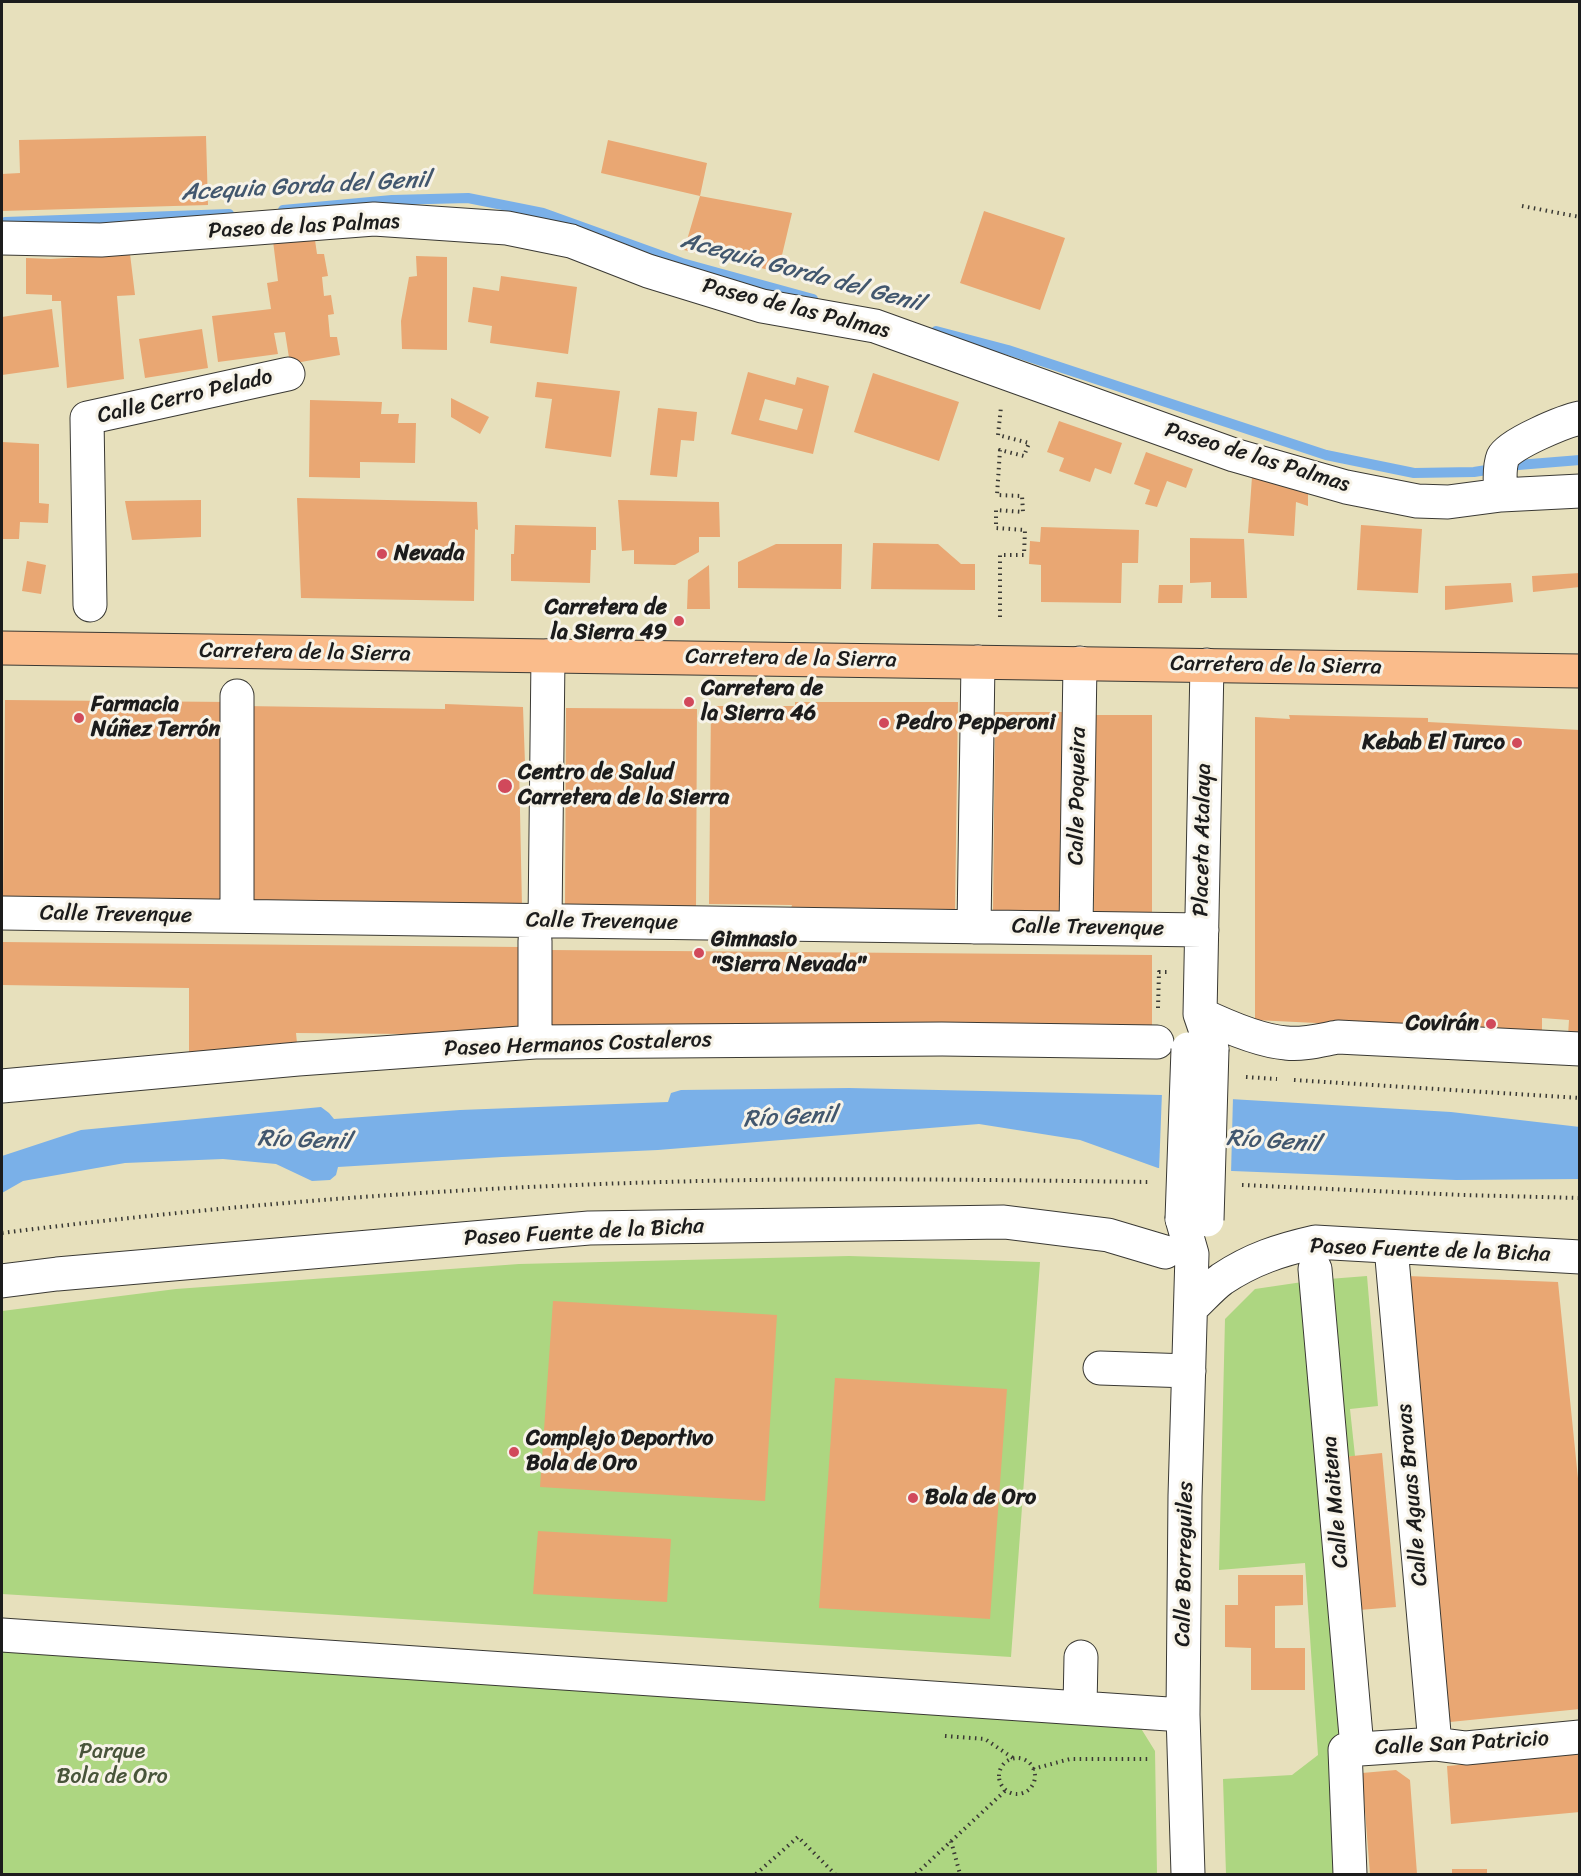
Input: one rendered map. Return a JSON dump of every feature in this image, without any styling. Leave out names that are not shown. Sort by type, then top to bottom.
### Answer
[{"type":"main road","name":"Carretera de la Sierra","points":[[2,648],[1580,671]]},
{"type":"street","name":"Paseo de las Palmas","points":[[2,238],[101,240],[374,219],[507,228],[571,241],[648,271],[762,306],[875,326],[1234,455],[1346,487],[1417,501],[1448,502],[1501,476],[1580,491]]},
{"type":"street","name":"Calle Cerro Pelado","points":[[90,605],[87,418],[288,374]]},
{"type":"street","name":"Paseo de las Palmas","points":[[1501,476],[1515,446],[1580,418]]},
{"type":"street","points":[[535,1042],[548,656]]},
{"type":"street","points":[[974,927],[978,662]]},
{"type":"street","name":"Calle Poqueira","points":[[1076,928],[1080,663]]},
{"type":"street","name":"Placeta Atalaya","points":[[1195,1219],[1185,1047],[1200,1014],[1207,665]]},
{"type":"street","points":[[237,696],[237,907]]},
{"type":"street","name":"Calle Trevenque","points":[[2,913],[540,931],[974,927],[1202,930]]},
{"type":"street","points":[[1200,1014],[1226,1027],[1285,1043],[1304,1044],[1338,1037],[1580,1049]]},
{"type":"street","name":"Paseo Hermanos Costaleros","points":[[2,1086],[198,1067],[535,1042],[930,1039],[1185,1047]]},
{"type":"street","name":"Calle Borreguiles","points":[[1188,1875],[1183,1714],[1191,1308],[1179,1253],[1195,1219]]},
{"type":"street","name":"Paseo Fuente de la Bicha","points":[[2,1281],[81,1272],[601,1228],[1004,1222],[1108,1235],[1179,1253]]},
{"type":"street","name":"Paseo Fuente de la Bicha","points":[[1191,1308],[1221,1280],[1252,1262],[1280,1250],[1315,1242],[1580,1257]]},
{"type":"street","name":"Calle Aguas Bravas","points":[[1391,1247],[1435,1744]]},
{"type":"street","name":"Calle Maitena","points":[[1315,1269],[1350,1743],[1350,1875]]},
{"type":"street","points":[[1100,1368],[1189,1371]]},
{"type":"street","points":[[2,1635],[1183,1714]]},
{"type":"street","points":[[1080,1707],[1081,1657]]},
{"type":"street","name":"Calle San Patricio","points":[[1350,1743],[1435,1744],[1466,1748],[1580,1737]]},
{"type":"path","points":[[1522,206],[1580,217]]},
{"type":"path","points":[[999,422],[998,435],[1029,443],[1024,456],[1000,450],[997,495],[1022,496],[1023,512],[996,510],[996,528],[1025,530],[1024,555],[1000,555],[1000,617]]},
{"type":"path","points":[[1173,972],[1159,972],[1185,1047]]},
{"type":"path","points":[[1236,1077],[1281,1080]]},
{"type":"path","points":[[1292,1080],[1580,1098]]},
{"type":"path","points":[[1234,1185],[1580,1198]]},
{"type":"path","points":[[1013,1758],[1025,1760],[1033,1769],[1034,1780],[1028,1791],[1016,1795],[1005,1791],[999,1781],[1000,1769],[1013,1758]]},
{"type":"path","points":[[1033,1769],[1070,1759],[1163,1760]]},
{"type":"path","points":[[916,1875],[1005,1791]]},
{"type":"path","points":[[756,1875],[798,1838],[835,1875]]},
{"type":"path","points":[[951,1841],[960,1875]]},
{"type":"green space","name":"Complejo Deportivo Bola de Oro","points":[[849,1256],[1040,1262],[1011,1657],[2,1594],[2,1311],[176,1289],[519,1264]]},
{"type":"green space","points":[[1367,1276],[1378,1406],[1350,1409],[1355,1456],[1334,1458],[1358,1734],[1341,1874],[1226,1874],[1223,1779],[1292,1775],[1318,1755],[1305,1563],[1219,1570],[1225,1319],[1255,1289],[1316,1280]]},
{"type":"green space","name":"Parque Bola de Oro","points":[[2,1648],[1137,1722],[1155,1751],[1157,1874],[2,1874]]},
{"type":"water","name":"Río Genil","points":[[849,1088],[1162,1095],[1451,1112],[1580,1127],[1579,1179],[1456,1180],[1158,1168],[1080,1140],[979,1124],[658,1150],[338,1167],[336,1175],[330,1180],[312,1181],[276,1164],[223,1159],[125,1163],[23,1181],[2,1193],[2,1156],[81,1130],[321,1107],[334,1119],[460,1110],[668,1102],[671,1093],[681,1090]]},
{"type":"pier","points":[[1162,1092],[1233,1097],[1231,1174],[1159,1171]]},
{"type":"building","points":[[206,136],[208,205],[2,211],[2,174],[20,173],[19,140]]},
{"type":"building","points":[[608,140],[707,163],[700,196],[601,173]]},
{"type":"building","points":[[700,196],[792,213],[778,272],[684,250]]},
{"type":"building","points":[[984,211],[1065,238],[1040,310],[960,283]]},
{"type":"building","points":[[315,240],[317,254],[324,254],[328,276],[322,277],[324,296],[331,295],[334,314],[328,315],[330,337],[337,337],[340,355],[290,364],[285,332],[274,333],[278,354],[218,362],[212,316],[271,309],[267,283],[278,281],[273,241]]},
{"type":"building","points":[[130,254],[135,295],[117,296],[124,379],[67,388],[61,301],[52,301],[52,295],[26,294],[26,258],[51,259]]},
{"type":"building","points":[[416,256],[447,257],[447,350],[402,349],[401,321],[409,277],[417,276]]},
{"type":"building","points":[[501,276],[577,287],[568,354],[490,343],[492,326],[468,322],[473,287],[499,291]]},
{"type":"building","points":[[52,309],[59,367],[2,375],[2,317]]},
{"type":"building","points":[[202,329],[208,368],[145,378],[139,339]]},
{"type":"building","points":[[748,372],[795,385],[797,377],[829,386],[813,454],[731,434]],"holes":[[[765,399],[803,409],[797,430],[759,420]]]},
{"type":"building","points":[[873,373],[959,402],[939,461],[854,432]]},
{"type":"building","points":[[537,382],[620,391],[611,457],[545,448],[552,399],[535,397]]},
{"type":"building","points":[[451,398],[489,417],[480,434],[451,417]]},
{"type":"building","points":[[310,400],[382,402],[381,414],[399,414],[398,423],[416,423],[415,463],[360,462],[360,478],[309,477]]},
{"type":"building","points":[[658,408],[697,412],[694,441],[681,440],[677,477],[650,475]]},
{"type":"building","points":[[1059,421],[1122,443],[1111,474],[1095,468],[1090,482],[1059,471],[1064,458],[1047,452]]},
{"type":"building","points":[[2,442],[39,444],[39,503],[49,504],[48,523],[20,522],[19,539],[2,539]]},
{"type":"building","points":[[1146,452],[1193,469],[1186,488],[1167,481],[1157,507],[1145,504],[1150,490],[1134,484]]},
{"type":"building","points":[[1252,477],[1308,491],[1308,506],[1296,502],[1294,536],[1248,533]]},
{"type":"building","points":[[297,498],[477,502],[478,530],[475,529],[474,601],[301,598]]},
{"type":"building","points":[[201,500],[201,537],[132,540],[125,501]]},
{"type":"building","points":[[618,500],[719,502],[720,537],[699,537],[699,552],[675,565],[634,564],[634,550],[622,551]]},
{"type":"building","points":[[515,525],[596,527],[596,550],[591,550],[590,583],[511,581],[511,554],[514,554]]},
{"type":"building","points":[[1361,525],[1422,529],[1418,593],[1357,590]]},
{"type":"building","points":[[1041,527],[1139,530],[1138,563],[1122,563],[1121,603],[1041,602],[1041,565],[1029,564],[1030,541],[1040,542]]},
{"type":"building","points":[[1190,538],[1244,539],[1247,598],[1211,598],[1211,582],[1190,583]]},
{"type":"building","points":[[873,543],[938,544],[961,564],[975,564],[975,590],[871,589]]},
{"type":"building","points":[[776,544],[842,544],[841,589],[738,588],[738,562]]},
{"type":"building","points":[[27,561],[46,565],[41,594],[22,591]]},
{"type":"building","points":[[709,565],[710,609],[687,609],[688,580]]},
{"type":"building","points":[[1580,573],[1580,587],[1533,592],[1532,576]]},
{"type":"building","points":[[1511,583],[1513,602],[1445,610],[1445,586]]},
{"type":"building","points":[[1159,585],[1183,585],[1182,603],[1158,603]]},
{"type":"building","points":[[5,700],[229,702],[227,902],[3,900]]},
{"type":"building","points":[[795,702],[958,702],[955,913],[790,911],[792,905],[709,904],[711,706],[795,706]]},
{"type":"building","points":[[445,704],[523,707],[525,764],[519,764],[522,907],[245,904],[244,706],[445,709]]},
{"type":"building","points":[[566,708],[697,709],[696,909],[565,909]]},
{"type":"building","points":[[995,712],[1062,712],[1060,913],[993,913]]},
{"type":"building","points":[[1095,715],[1152,715],[1152,916],[1094,916]]},
{"type":"building","points":[[1289,715],[1428,718],[1428,722],[1580,730],[1580,1036],[1568,1036],[1569,1020],[1542,1018],[1542,1034],[1255,1020],[1255,717],[1290,719]]},
{"type":"building","points":[[2,942],[520,947],[520,1035],[296,1033],[298,1053],[189,1056],[189,988],[2,985]]},
{"type":"building","points":[[550,950],[1152,955],[1152,1035],[551,1033]]},
{"type":"building","points":[[1407,1276],[1558,1282],[1580,1498],[1580,1709],[1450,1722]]},
{"type":"building","points":[[553,1301],[777,1315],[765,1501],[540,1487]]},
{"type":"building","name":"Bola de Oro","points":[[835,1378],[1007,1389],[990,1619],[819,1608]]},
{"type":"building","points":[[1382,1453],[1396,1607],[1347,1611],[1333,1458]]},
{"type":"building","points":[[538,1531],[671,1539],[667,1602],[533,1594]]},
{"type":"building","points":[[1238,1575],[1303,1575],[1303,1605],[1275,1606],[1275,1648],[1305,1648],[1305,1690],[1251,1690],[1251,1648],[1225,1647],[1225,1605],[1238,1605]]},
{"type":"building","points":[[1580,1754],[1580,1812],[1451,1824],[1447,1766]]},
{"type":"building","points":[[1396,1770],[1410,1780],[1417,1874],[1370,1874],[1362,1773]]},
{"type":"building","points":[[1452,1869],[1487,1869],[1487,1874],[1452,1874]]},
{"type":"waterway","name":"Acequia Gorda del Genil","points":[[283,210],[392,200],[468,198],[543,213],[682,263],[813,299]]},
{"type":"waterway","name":"Acequia Gorda del Genil","points":[[5,222],[229,214]]},
{"type":"waterway","name":"Acequia Gorda del Genil","points":[[936,331],[1008,350],[1326,455],[1414,473],[1474,472],[1518,465],[1580,460]]},
{"type":"place","name":"Nevada","points":[[382,554]]},
{"type":"place","name":"Carretera de la Sierra 49","points":[[679,621]]},
{"type":"place","name":"Carretera de la Sierra 46","points":[[689,702]]},
{"type":"place","name":"Farmacia Núñez Terrón","points":[[79,718]]},
{"type":"place","name":"Pedro Pepperoni","points":[[884,723]]},
{"type":"place","name":"Kebab El Turco","points":[[1517,743]]},
{"type":"place","name":"Centro de Salud Carretera de la Sierra","points":[[505,786]]},
{"type":"place","name":"Gimnasio \"Sierra Nevada\"","points":[[699,953]]},
{"type":"place","name":"Covirán","points":[[1491,1024]]},
{"type":"place","name":"Complejo Deportivo Bola de Oro","points":[[514,1452]]},
{"type":"place","name":"Bola de Oro","points":[[913,1498]]}]
